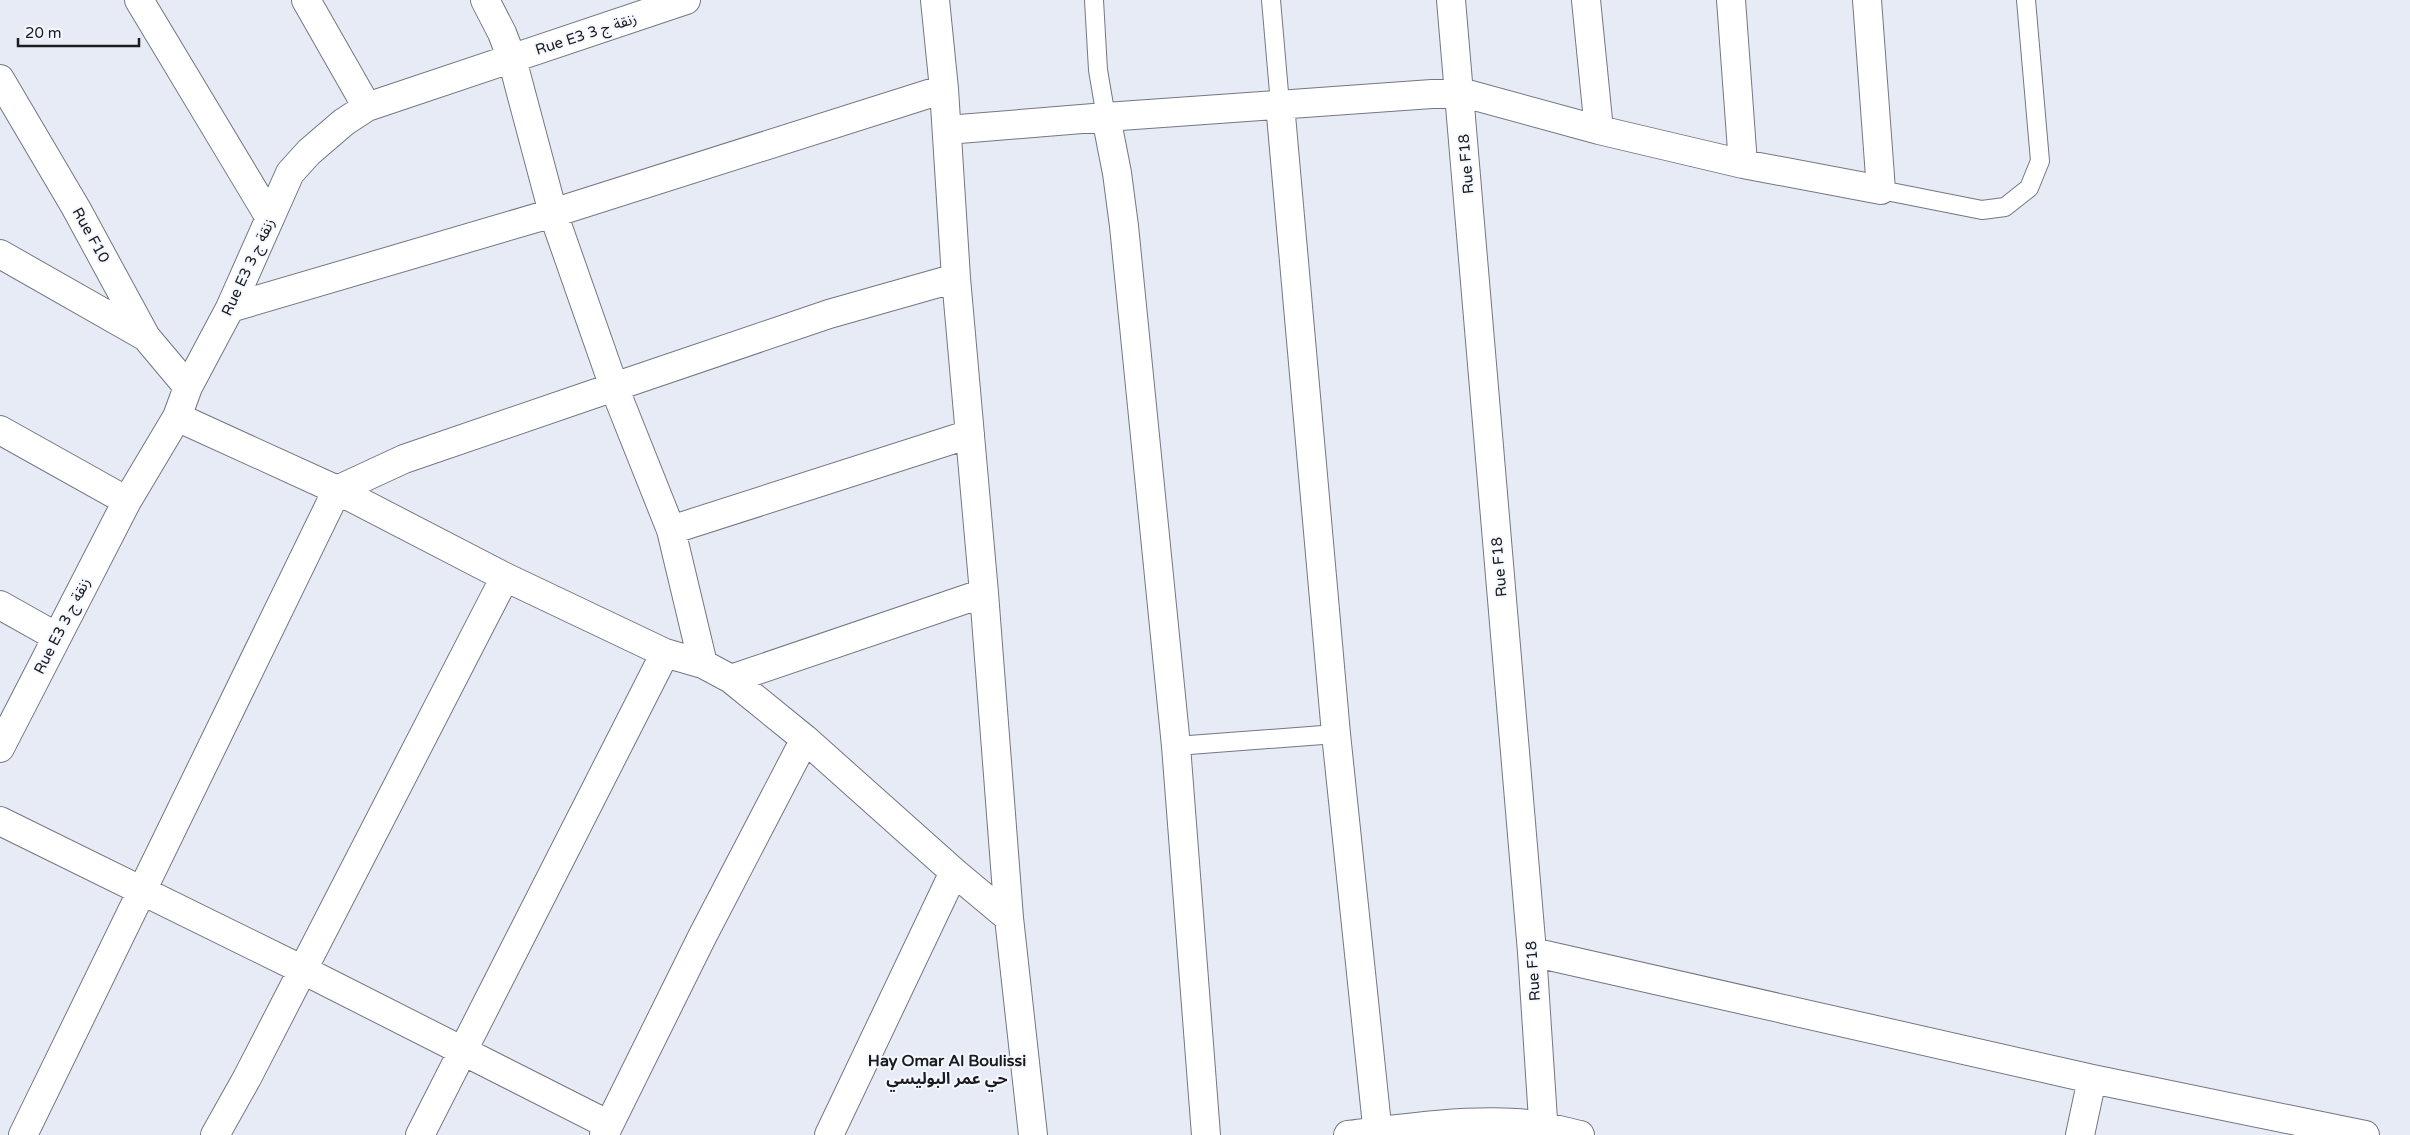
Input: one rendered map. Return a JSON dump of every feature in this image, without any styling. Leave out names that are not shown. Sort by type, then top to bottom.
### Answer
[{"type":"street","points":[[139,0],[270,218]]},
{"type":"street","points":[[306,0],[367,106]]},
{"type":"street","points":[[485,0],[502,33],[512,59],[553,213],[614,387],[671,530],[703,664]]},
{"type":"street","name":"Rue E3 زنقة ج 3","points":[[0,748],[127,501],[177,418],[188,386],[230,308],[290,173],[309,152],[344,122],[367,106],[512,59],[653,5],[686,0]]},
{"type":"street","points":[[934,0],[944,89],[956,278],[984,593],[1009,918],[1033,1135]]},
{"type":"street","name":"Rue F18","points":[[1451,0],[1532,952],[1543,1131]]},
{"type":"street","points":[[1586,0],[1599,130]]},
{"type":"street","points":[[1731,0],[1743,164]]},
{"type":"street","points":[[947,130],[1460,92],[1599,130],[1743,164],[1881,190],[1867,0]]},
{"type":"street","name":"Rue F10","points":[[0,79],[76,208],[146,337],[188,386]]},
{"type":"street","points":[[230,308],[553,213],[944,89]]},
{"type":"street","points":[[1280,104],[1336,734],[1378,1133]]},
{"type":"street","points":[[1106,117],[1117,173],[1124,226],[1176,746],[1206,1135]]},
{"type":"street","points":[[0,254],[146,337]]},
{"type":"street","points":[[23,1135],[337,490],[404,459],[614,387],[829,314],[956,278]]},
{"type":"street","points":[[177,418],[337,490],[505,578],[665,653],[703,664],[731,679],[805,739],[954,872],[1009,918]]},
{"type":"street","points":[[0,430],[127,501]]},
{"type":"street","points":[[671,530],[970,434]]},
{"type":"street","points":[[215,1135],[303,970],[505,578]]},
{"type":"street","points":[[731,679],[984,593]]},
{"type":"street","points":[[0,605],[57,637]]},
{"type":"street","points":[[420,1135],[665,653]]},
{"type":"street","points":[[0,821],[303,970],[463,1052],[606,1130],[702,938],[805,739]]},
{"type":"street","points":[[829,1135],[954,872]]},
{"type":"street","points":[[1532,952],[2092,1078],[2364,1135]]},
{"type":"street","points":[[2080,1135],[2092,1078]]},
{"type":"street","points":[[1348,1135],[1451,1123],[1516,1123],[1543,1131],[1580,1135]]},
{"type":"lane","points":[[1094,0],[1098,70],[1106,117]]},
{"type":"lane","points":[[1271,0],[1280,104]]},
{"type":"lane","points":[[1881,190],[1982,210],[2005,207],[2029,188],[2040,161],[2026,0]]},
{"type":"lane","points":[[1176,746],[1336,734]]},
{"type":"district","name":"Hay Omar Al Boulissi حي عمر البوليسي","points":[[947,1070]]}]
